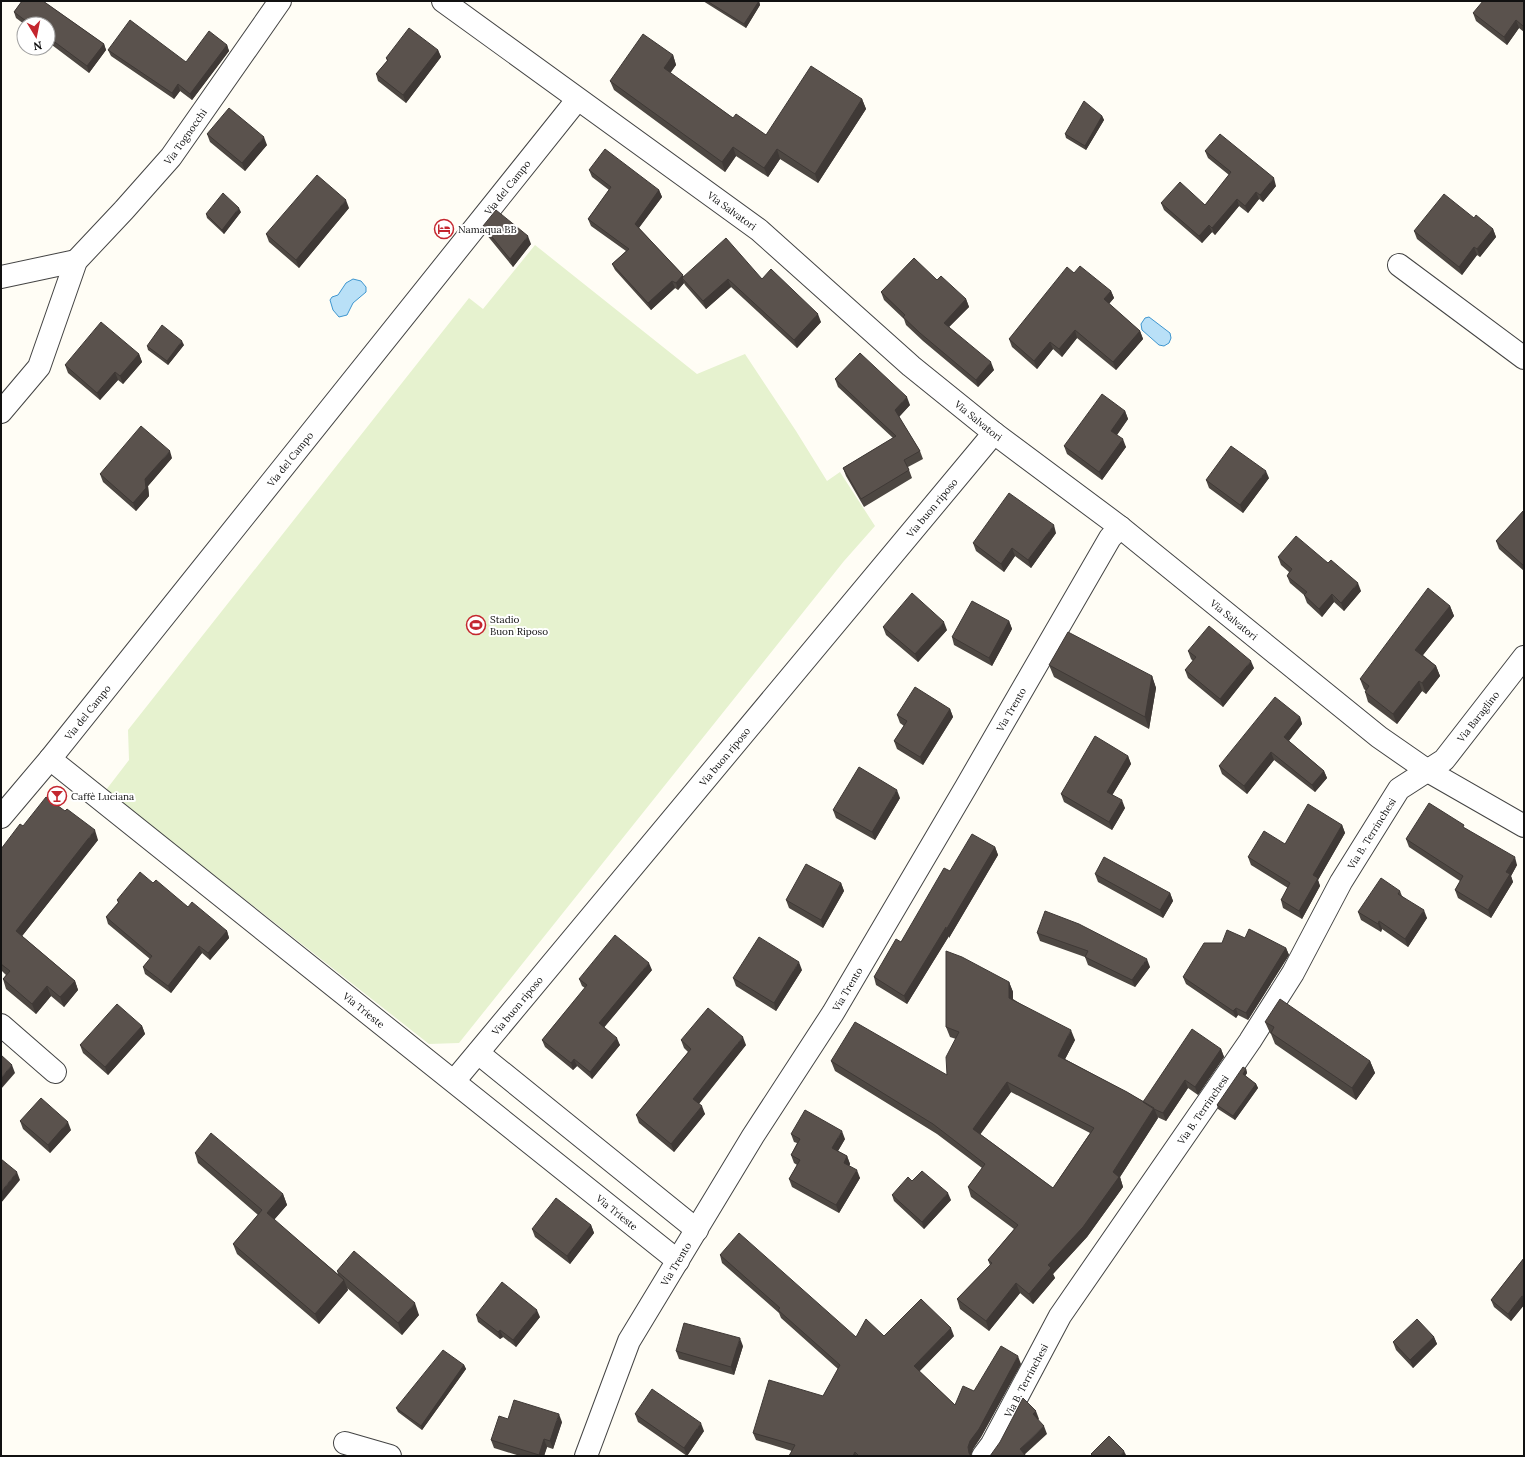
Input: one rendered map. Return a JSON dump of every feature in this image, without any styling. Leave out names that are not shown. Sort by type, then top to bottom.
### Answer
[{"type":"street","name":"Via Tognocchi","points":[[1,412],[39,367],[76,261],[124,210],[170,156],[280,1]]},
{"type":"street","name":"Via Salvatori","points":[[443,1],[577,100],[758,230],[911,366],[994,433],[1120,527],[1379,737],[1428,771],[1524,826]]},
{"type":"street","name":"Via del Campo","points":[[1,817],[50,759],[577,100]]},
{"type":"street","points":[[1,277],[76,261]]},
{"type":"street","points":[[1399,265],[1524,358]]},
{"type":"street","name":"Via buon riposo","points":[[455,1080],[994,433]]},
{"type":"street","name":"Via Trento","points":[[586,1456],[629,1341],[753,1136],[833,1013],[1110,538],[1120,527]]},
{"type":"street","name":"Via Baraglino","points":[[1428,771],[1444,760],[1524,656]]},
{"type":"street","name":"Via Trieste","points":[[50,759],[455,1080],[678,1261]]},
{"type":"street","name":"Via B. Terrinchesi","points":[[983,1456],[992,1444],[1060,1316],[1250,1041],[1293,973],[1341,882],[1399,789],[1428,771]]},
{"type":"street","points":[[1,1025],[55,1072]]},
{"type":"street","points":[[478,1053],[697,1230]]},
{"type":"street","points":[[345,1443],[390,1456]]},
{"type":"green space","points":[[535,245],[697,374],[745,354],[827,481],[840,472],[875,526],[844,561],[459,1043],[429,1044],[106,790],[129,760],[128,730],[469,298],[483,309]]},
{"type":"water","points":[[353,279],[361,281],[366,287],[366,292],[353,303],[347,315],[339,317],[333,310],[330,300],[332,297],[338,295],[346,283]]},
{"type":"water","points":[[1149,317],[1170,333],[1171,338],[1169,343],[1164,346],[1159,345],[1142,330],[1141,324],[1145,318]]},
{"type":"building","points":[[22,1],[43,1],[104,44],[87,66],[56,43],[56,16],[19,16],[14,12]]},
{"type":"building","points":[[707,1],[759,1],[744,24]]},
{"type":"building","points":[[1483,1],[1524,1],[1524,25],[1523,26],[1516,20],[1504,37],[1473,13]]},
{"type":"building","points":[[130,20],[186,62],[209,31],[227,45],[190,94],[178,84],[172,93],[108,50]]},
{"type":"building","points":[[409,28],[438,50],[403,95],[376,74],[388,60],[386,58]]},
{"type":"building","points":[[643,34],[673,55],[664,68],[733,118],[736,114],[766,135],[811,66],[862,99],[815,174],[777,149],[764,168],[733,147],[722,162],[610,81]]},
{"type":"building","points":[[1084,101],[1102,116],[1085,146],[1065,134]]},
{"type":"building","points":[[229,108],[264,137],[242,163],[207,134]]},
{"type":"building","points":[[1220,134],[1274,178],[1260,195],[1256,192],[1245,206],[1237,199],[1212,228],[1209,225],[1199,236],[1161,203],[1180,182],[1205,205],[1231,172],[1205,151]]},
{"type":"building","points":[[605,149],[659,190],[635,224],[683,275],[676,283],[672,281],[648,303],[612,264],[629,249],[588,219],[611,187],[589,170]]},
{"type":"building","points":[[317,175],[346,200],[296,260],[266,234]]},
{"type":"building","points":[[223,193],[239,208],[222,230],[206,214]]},
{"type":"building","points":[[1444,194],[1474,218],[1476,215],[1493,229],[1477,249],[1474,247],[1459,267],[1414,231]]},
{"type":"building","points":[[496,210],[528,236],[510,259],[483,226]]},
{"type":"building","points":[[726,238],[762,279],[771,269],[818,314],[794,340],[728,279],[703,301],[682,278]]},
{"type":"building","points":[[914,258],[937,280],[941,276],[966,299],[944,323],[991,362],[976,380],[920,333],[903,317],[905,315],[881,292]]},
{"type":"building","points":[[1080,266],[1111,291],[1104,299],[1140,331],[1113,362],[1075,330],[1059,349],[1050,342],[1034,361],[1009,339],[1067,267],[1074,273]]},
{"type":"building","points":[[101,322],[139,354],[120,376],[115,372],[97,393],[65,365]]},
{"type":"building","points":[[162,325],[182,341],[167,361],[147,346]]},
{"type":"building","points":[[860,353],[907,397],[895,410],[920,451],[904,460],[909,470],[861,499],[843,468],[896,436],[835,379]]},
{"type":"building","points":[[1102,394],[1125,411],[1111,431],[1123,439],[1099,472],[1064,446]]},
{"type":"building","points":[[141,426],[170,451],[145,479],[146,488],[133,503],[100,474]]},
{"type":"building","points":[[1231,446],[1266,471],[1240,505],[1206,480]]},
{"type":"building","points":[[1009,493],[1054,525],[1028,560],[1012,548],[1001,564],[973,543]]},
{"type":"building","points":[[1524,510],[1524,566],[1496,541]]},
{"type":"building","points":[[1296,536],[1328,563],[1331,560],[1358,583],[1341,603],[1332,594],[1319,609],[1304,595],[1307,592],[1287,576],[1292,569],[1278,557]]},
{"type":"building","points":[[1428,588],[1450,606],[1415,650],[1436,666],[1422,683],[1419,681],[1393,714],[1365,692],[1369,686],[1360,679]]},
{"type":"building","points":[[912,593],[944,622],[915,654],[883,627]]},
{"type":"building","points":[[972,601],[1009,621],[989,658],[952,637]]},
{"type":"building","points":[[1209,626],[1251,661],[1220,699],[1185,670],[1196,657],[1188,651]]},
{"type":"building","points":[[1068,632],[1152,676],[1145,717],[1049,665]]},
{"type":"building","points":[[915,687],[950,709],[920,757],[894,741],[907,721],[897,715]]},
{"type":"building","points":[[1275,697],[1300,717],[1284,737],[1324,771],[1312,785],[1271,752],[1244,786],[1219,766]]},
{"type":"building","points":[[1095,736],[1128,756],[1107,792],[1122,800],[1109,822],[1061,794]]},
{"type":"building","points":[[859,767],[897,790],[872,832],[833,810]]},
{"type":"building","points":[[46,797],[65,811],[67,809],[95,830],[16,931],[75,981],[60,997],[47,986],[32,1004],[3,979],[10,971],[1,964],[1,849],[20,824],[23,826]]},
{"type":"building","points":[[1429,803],[1464,825],[1463,827],[1515,857],[1506,872],[1510,874],[1488,910],[1455,890],[1463,876],[1406,839]]},
{"type":"building","points":[[1308,804],[1342,825],[1313,875],[1318,878],[1299,911],[1281,900],[1290,883],[1248,857],[1264,831],[1285,844]]},
{"type":"building","points":[[972,834],[995,847],[946,930],[946,927],[904,996],[874,977],[896,939],[901,942],[944,868],[950,871]]},
{"type":"building","points":[[1104,857],[1170,893],[1160,910],[1095,874]]},
{"type":"building","points":[[806,864],[841,883],[821,920],[786,900]]},
{"type":"building","points":[[140,872],[153,883],[156,880],[188,907],[192,902],[227,931],[208,953],[199,946],[168,986],[143,967],[152,956],[106,917],[119,902],[117,900]]},
{"type":"building","points":[[1381,878],[1400,891],[1398,894],[1424,910],[1405,939],[1379,921],[1378,924],[1358,912]]},
{"type":"building","points":[[1045,911],[1079,924],[1147,959],[1132,980],[1085,957],[1088,951],[1037,933]]},
{"type":"building","points":[[1249,929],[1286,948],[1246,1013],[1236,1008],[1233,1011],[1183,977],[1204,943],[1222,943],[1227,930],[1245,938]]},
{"type":"building","points":[[615,935],[649,963],[599,1023],[617,1038],[590,1072],[574,1059],[571,1063],[542,1040],[587,985],[579,979]]},
{"type":"building","points":[[759,937],[799,962],[774,1003],[733,978]]},
{"type":"building","points":[[946,951],[962,957],[1009,982],[1009,998],[1071,1030],[1058,1056],[1127,1092],[1154,1108],[1113,1172],[1119,1177],[1083,1227],[1048,1265],[1051,1268],[1029,1294],[1016,1283],[986,1321],[957,1299],[992,1263],[988,1260],[1018,1225],[968,1187],[985,1164],[933,1124],[831,1061],[855,1022],[947,1075],[946,1057],[959,1032],[946,1027]],"holes":[[[1007,1082],[1094,1128],[1053,1188],[973,1129]]]},
{"type":"building","points":[[1280,999],[1370,1061],[1352,1088],[1271,1033],[1274,1027],[1265,1022]]},
{"type":"building","points":[[117,1004],[142,1026],[105,1067],[80,1045]]},
{"type":"building","points":[[708,1008],[743,1037],[693,1099],[702,1106],[671,1144],[636,1115],[691,1049],[681,1040]]},
{"type":"building","points":[[1192,1029],[1221,1049],[1195,1087],[1185,1080],[1163,1113],[1143,1102]]},
{"type":"building","points":[[1,1055],[12,1065],[1,1078]]},
{"type":"building","points":[[1243,1067],[1246,1069],[1243,1074],[1256,1084],[1233,1116],[1217,1105]]},
{"type":"building","points":[[41,1098],[68,1122],[48,1145],[20,1121]]},
{"type":"building","points":[[805,1110],[842,1131],[832,1148],[847,1156],[844,1163],[857,1170],[836,1205],[789,1179],[800,1160],[791,1155],[800,1139],[791,1134]]},
{"type":"building","points":[[211,1133],[283,1194],[267,1213],[344,1280],[315,1314],[233,1244],[262,1210],[195,1153]]},
{"type":"building","points":[[1,1159],[17,1172],[1,1192]]},
{"type":"building","points":[[922,1171],[948,1193],[922,1222],[892,1195],[908,1177],[912,1181]]},
{"type":"building","points":[[556,1198],[591,1225],[567,1256],[532,1229]]},
{"type":"building","points":[[739,1233],[856,1337],[866,1319],[884,1336],[921,1299],[951,1328],[914,1366],[955,1405],[963,1386],[974,1391],[1001,1346],[1018,1356],[979,1429],[970,1441],[968,1447],[971,1456],[859,1456],[855,1452],[853,1456],[789,1456],[795,1445],[753,1433],[769,1380],[823,1396],[840,1365],[778,1310],[780,1308],[720,1255]]},
{"type":"building","points":[[354,1251],[415,1303],[398,1323],[337,1271]]},
{"type":"building","points":[[1524,1258],[1524,1297],[1522,1296],[1508,1314],[1491,1300]]},
{"type":"building","points":[[502,1282],[537,1310],[513,1340],[500,1330],[498,1332],[476,1315]]},
{"type":"building","points":[[1417,1319],[1434,1337],[1410,1360],[1393,1342]]},
{"type":"building","points":[[684,1323],[740,1338],[731,1367],[676,1351]]},
{"type":"building","points":[[443,1350],[464,1365],[421,1426],[396,1408]]},
{"type":"building","points":[[652,1389],[701,1423],[684,1448],[635,1414]]},
{"type":"building","points":[[1023,1398],[1036,1411],[1033,1414],[1044,1426],[1020,1449],[1026,1456],[990,1456],[1000,1442]]},
{"type":"building","points":[[514,1400],[559,1414],[550,1441],[544,1439],[539,1455],[491,1440],[499,1416],[508,1419]]},
{"type":"building","points":[[1109,1436],[1124,1451],[1120,1456],[1093,1456],[1091,1454]]},
{"type":"place","name":"Namaqua BB","points":[[444,229]]},
{"type":"place","name":"Stadio Buon Riposo","points":[[476,625]]},
{"type":"place","name":"Caffè Luciana","points":[[57,796]]}]
